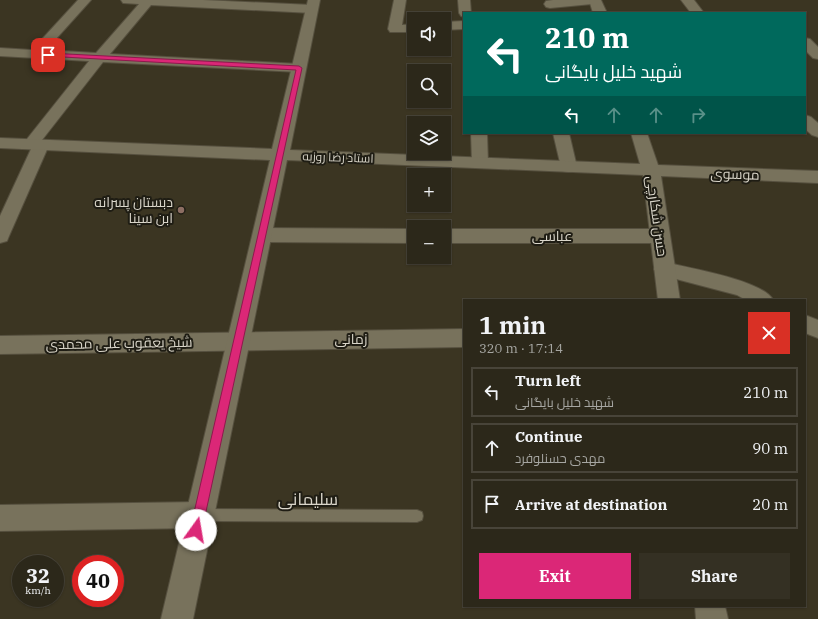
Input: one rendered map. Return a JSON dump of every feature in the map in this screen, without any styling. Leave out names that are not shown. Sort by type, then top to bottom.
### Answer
[{"type":"street","points":[[35,54],[85,0]]},
{"type":"street","points":[[127,0],[313,4],[177,619]]},
{"type":"street","points":[[1,231],[36,144],[99,58],[148,0]]},
{"type":"street","points":[[400,0],[395,29],[407,28]]},
{"type":"street","points":[[464,0],[465,12]]},
{"type":"street","points":[[550,4],[592,0]]},
{"type":"street","points":[[595,0],[600,12]]},
{"type":"street","points":[[686,0],[697,12]]},
{"type":"street","points":[[451,26],[463,25]]},
{"type":"street","points":[[806,43],[818,55]]},
{"type":"street","points":[[0,52],[299,68]]},
{"type":"street","points":[[806,62],[818,60]]},
{"type":"street","points":[[806,121],[818,132]]},
{"type":"street","points":[[480,134],[480,163]]},
{"type":"street","points":[[561,134],[569,167]]},
{"type":"street","name":"حسن شکارچی","points":[[639,134],[651,170],[669,299]]},
{"type":"street","name":"استاد رضا روزبه","points":[[0,143],[651,170]]},
{"type":"street","name":"موسوی","points":[[651,170],[818,177]]},
{"type":"street","points":[[262,235],[407,236]]},
{"type":"street","name":"عباسی","points":[[451,236],[660,236]]},
{"type":"street","points":[[664,269],[743,289],[760,299]]},
{"type":"street","points":[[806,324],[818,330]]},
{"type":"street","name":"زمانی","points":[[238,340],[463,338]]},
{"type":"street","name":"شیخ یعقوب علی محمدی","points":[[0,345],[238,340]]},
{"type":"street","points":[[0,518],[199,516]]},
{"type":"street","points":[[710,607],[712,619]]},
{"type":"lane","name":"سلیمانی","points":[[199,516],[418,516]]},
{"type":"place","name":"دبستان پسرانه ابن سینا","points":[[181,210]]},
{"type":"route","points":[[48,55],[299,68],[196,530]]}]
